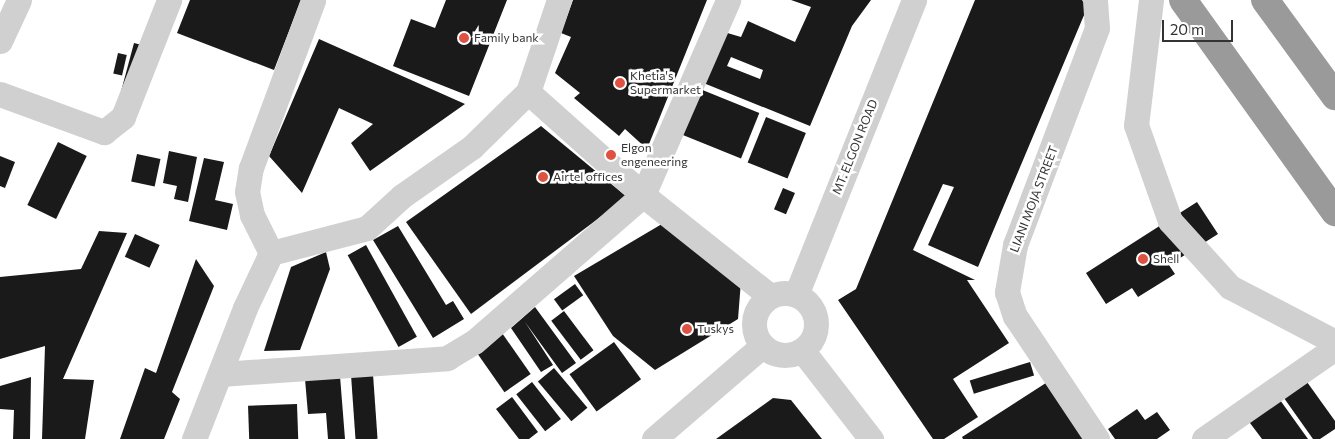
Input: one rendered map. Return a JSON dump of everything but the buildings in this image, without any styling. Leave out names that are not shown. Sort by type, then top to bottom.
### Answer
[{"type":"highway","points":[[1183,0],[1335,212]]},
{"type":"highway","points":[[1265,0],[1335,96]]},
{"type":"street","points":[[0,41],[19,0]]},
{"type":"street","points":[[0,94],[104,132],[123,118],[169,0]]},
{"type":"street","points":[[194,439],[271,253],[252,215],[249,184],[313,0]]},
{"type":"street","points":[[271,253],[367,228],[402,196],[472,147],[528,92],[559,0]]},
{"type":"street","points":[[221,374],[447,358],[474,342],[643,195],[728,0]]},
{"type":"street","name":"MT. ELGON ROAD","points":[[796,295],[914,0]]},
{"type":"street","name":"LIANI MOJA STREET","points":[[1095,0],[1097,28],[1015,245],[1007,292],[1015,316],[1097,439]]},
{"type":"street","points":[[1151,0],[1136,124],[1170,221],[1230,287],[1335,342]]},
{"type":"street","points":[[528,92],[643,195],[770,296],[796,295],[809,305],[816,320],[813,336],[802,350],[786,355],[762,346],[754,333],[753,318],[770,296]]},
{"type":"street","points":[[654,439],[762,346]]},
{"type":"street","points":[[1204,439],[1335,348]]},
{"type":"street","points":[[802,350],[871,439]]},
{"type":"place","name":"Family bank","points":[[464,38]]},
{"type":"place","name":"Khetia's Supermarket","points":[[620,83]]},
{"type":"place","name":"Elgon engeneering","points":[[611,155]]},
{"type":"place","name":"Airtel offices","points":[[543,177]]},
{"type":"place","name":"Shell","points":[[1143,259]]},
{"type":"place","name":"Tuskys","points":[[687,329]]}]
